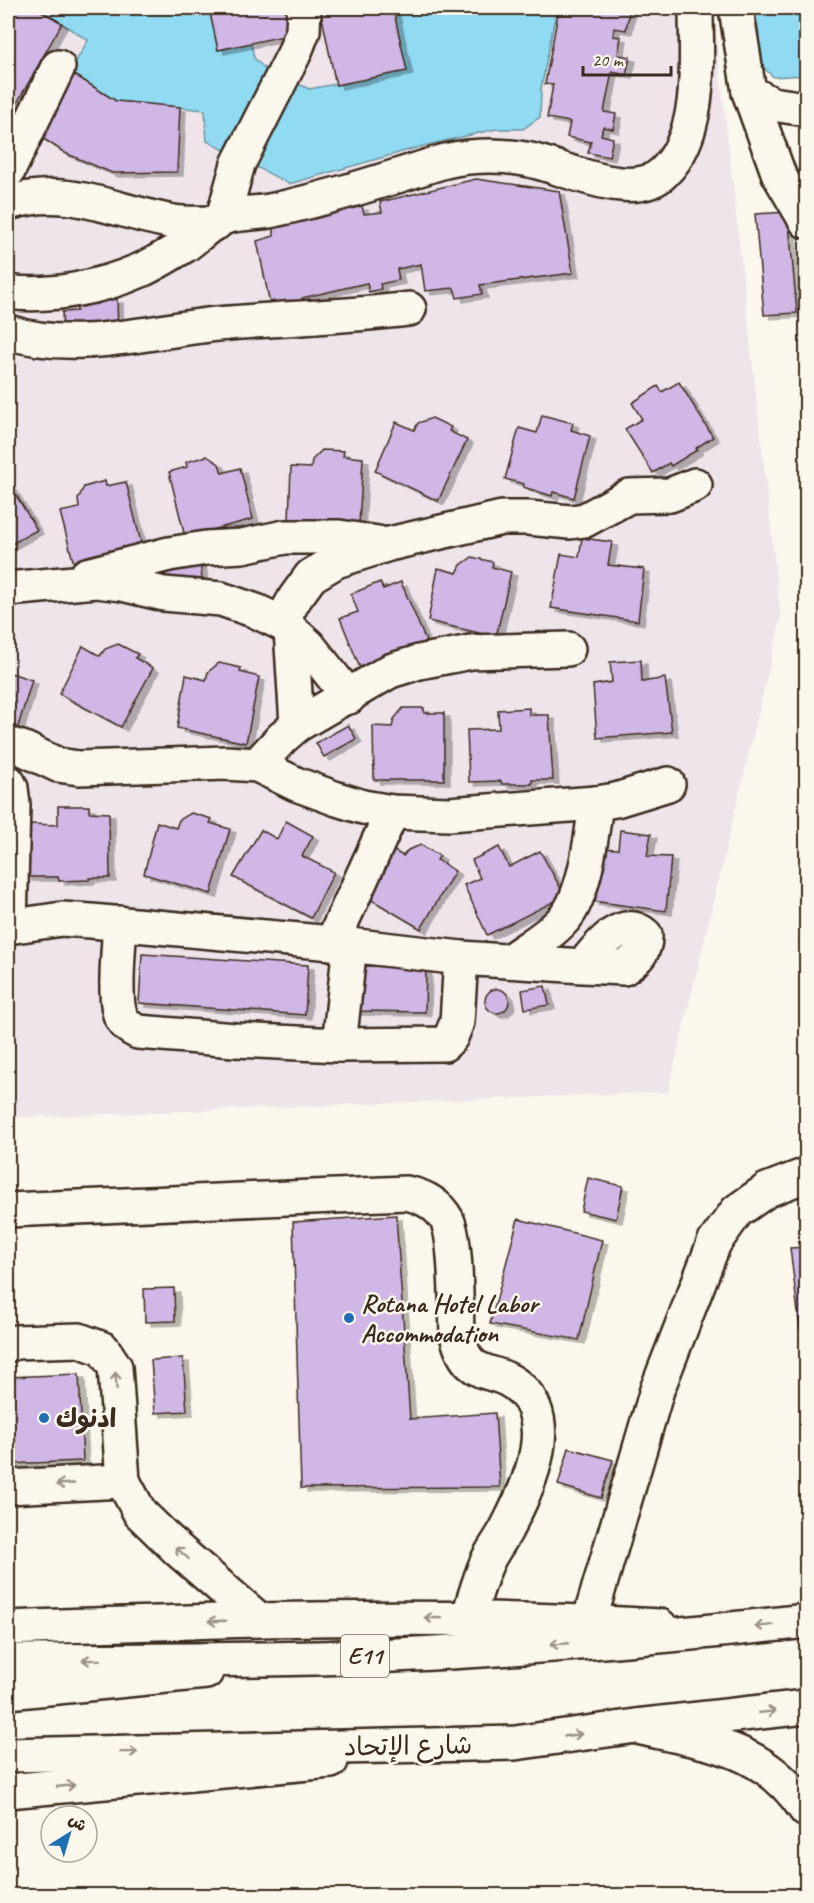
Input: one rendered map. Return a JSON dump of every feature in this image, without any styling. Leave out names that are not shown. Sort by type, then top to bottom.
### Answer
[{"type":"main road","points":[[8,292],[46,293],[80,289],[141,270],[193,240],[219,220],[238,164],[303,32],[304,8]]},
{"type":"main road","points":[[8,202],[24,198],[60,195],[175,222],[219,220],[272,211],[398,177],[438,163],[474,157],[526,159],[626,185],[647,182],[664,173],[682,148],[687,134],[694,108],[696,8]]},
{"type":"main road","points":[[736,8],[749,92],[779,175],[807,221]]},
{"type":"main road","points":[[8,171],[58,67]]},
{"type":"main road","points":[[749,92],[772,104],[807,109]]},
{"type":"main road","points":[[8,332],[21,336],[69,342],[95,341],[213,325],[409,309]]},
{"type":"main road","points":[[297,725],[286,626],[295,598],[311,576],[320,570],[336,561],[389,544],[502,518],[570,522],[585,520],[629,496],[670,495],[695,485]]},
{"type":"main road","points":[[55,583],[169,554],[206,548],[242,546],[285,537],[339,537],[389,544]]},
{"type":"main road","points":[[8,589],[96,581],[122,584],[164,594],[221,599],[256,611],[286,626],[308,645],[349,697]]},
{"type":"main road","points":[[257,765],[297,725],[349,697],[390,671],[419,662],[471,652],[568,649]]},
{"type":"main road","points":[[8,744],[58,765],[79,768],[226,762],[257,765],[296,784],[337,799],[363,807],[392,812],[449,814],[596,803],[616,800],[668,784]]},
{"type":"main road","points":[[8,782],[13,805],[9,926],[63,919],[341,944],[461,958],[583,966]]},
{"type":"main road","points":[[509,961],[565,919],[576,901],[591,843],[596,803]]},
{"type":"main road","points":[[339,1045],[341,944],[392,812]]},
{"type":"main road","points":[[120,923],[118,996],[120,1016],[128,1028],[138,1032],[339,1045],[444,1044],[451,1037],[457,1022],[461,958]]},
{"type":"main road","points":[[589,1622],[657,1390],[714,1243],[737,1211],[767,1190],[807,1175]]},
{"type":"main road","points":[[8,1210],[406,1193],[420,1196],[433,1203],[447,1220],[452,1241],[457,1335],[461,1350],[474,1367],[486,1374],[504,1378],[524,1392],[532,1406],[539,1429],[534,1468],[506,1531],[488,1562],[468,1618]]},
{"type":"main road","points":[[8,1345],[15,1342],[79,1340],[103,1349],[115,1367],[123,1480],[140,1513],[177,1549],[258,1619]]},
{"type":"main road","points":[[8,1487],[123,1480]]},
{"type":"main road","points":[[8,1628],[258,1619],[468,1618],[722,1630]]},
{"type":"main road","name":"E11","points":[[8,1661],[348,1657],[529,1646],[807,1621]]},
{"type":"main road","points":[[8,1692],[348,1657]]},
{"type":"main road","name":"شارع الإتحاد","points":[[8,1755],[515,1743],[636,1726],[807,1707]]},
{"type":"main road","points":[[636,1726],[732,1749],[755,1760],[776,1773],[793,1790],[807,1810]]},
{"type":"main road","points":[[8,1791],[515,1743]]},
{"type":"shaded area","points":[[8,8],[36,8],[88,40],[70,72],[116,101],[206,110],[289,184],[423,146],[496,129],[523,129],[540,117],[541,89],[557,8],[713,8],[781,618],[668,1092],[8,1118]]},
{"type":"shaded area","points":[[209,8],[393,8],[407,71],[309,89],[264,68],[254,58],[218,50]]},
{"type":"water","points":[[36,8],[209,8],[218,50],[251,43],[254,58],[264,68],[309,89],[406,71],[393,8],[557,8],[541,89],[540,117],[523,129],[496,129],[423,146],[289,184],[207,141],[205,110],[116,101],[70,72],[88,40]]},
{"type":"water","points":[[754,8],[806,8],[806,75],[773,77],[761,65]]},
{"type":"building","points":[[8,8],[36,8],[62,23],[8,119]]},
{"type":"building","points":[[209,8],[293,8],[298,33],[218,50]]},
{"type":"building","points":[[320,8],[393,8],[407,71],[336,85]]},
{"type":"building","points":[[559,8],[630,8],[626,30],[614,28],[613,36],[621,37],[618,55],[630,57],[626,75],[612,72],[604,112],[616,114],[613,129],[603,127],[601,135],[613,138],[609,157],[588,153],[591,142],[567,137],[570,122],[547,118],[553,85],[545,84]]},
{"type":"building","points":[[70,72],[116,101],[180,107],[177,172],[112,173],[65,153],[33,132]]},
{"type":"building","points":[[476,179],[559,191],[573,273],[480,285],[482,294],[457,298],[454,288],[425,291],[421,264],[397,269],[399,280],[380,284],[381,289],[369,292],[367,283],[302,298],[304,307],[271,309],[257,241],[274,236],[274,227],[362,206],[364,214],[382,212],[380,202]]},
{"type":"building","points":[[788,212],[797,313],[764,315],[755,214]]},
{"type":"building","points":[[117,299],[118,331],[63,333],[62,312],[77,311],[76,300]]},
{"type":"building","points":[[679,382],[713,437],[671,466],[669,463],[653,473],[625,429],[642,419],[632,403],[658,386],[662,392]]},
{"type":"building","points":[[542,415],[573,423],[571,430],[590,436],[574,498],[553,492],[552,496],[505,479],[519,428],[537,433]]},
{"type":"building","points":[[432,418],[451,427],[449,431],[467,440],[438,501],[375,471],[396,422],[414,430],[418,423]]},
{"type":"building","points":[[322,450],[344,451],[343,456],[363,458],[359,525],[289,520],[291,467],[311,468],[312,460]]},
{"type":"building","points":[[207,456],[219,464],[222,473],[240,468],[253,519],[185,537],[169,472],[187,467],[186,462]]},
{"type":"building","points":[[105,481],[106,486],[126,482],[142,547],[74,564],[60,512],[79,508],[78,499],[84,487]]},
{"type":"building","points":[[10,485],[37,530],[8,546],[8,487]]},
{"type":"building","points":[[582,538],[612,542],[608,565],[644,569],[638,621],[551,608],[561,554],[579,557]]},
{"type":"building","points":[[472,557],[493,562],[492,567],[511,572],[496,637],[428,621],[438,568],[457,573],[461,565]]},
{"type":"building","points":[[200,558],[202,580],[165,581],[165,560]]},
{"type":"building","points":[[380,582],[383,589],[401,582],[426,641],[360,668],[340,618],[358,612],[351,594]]},
{"type":"building","points":[[118,644],[138,654],[135,658],[153,668],[121,727],[59,694],[83,646],[100,656],[105,649]]},
{"type":"building","points":[[641,660],[642,682],[665,678],[672,732],[597,738],[593,685],[612,682],[610,662]]},
{"type":"building","points":[[219,663],[241,668],[240,672],[259,677],[246,743],[177,728],[186,675],[206,680],[208,672]]},
{"type":"building","points":[[8,672],[32,680],[17,730],[8,727]]},
{"type":"building","points":[[403,708],[424,708],[424,713],[444,713],[444,780],[374,780],[373,726],[392,727],[394,719]]},
{"type":"building","points":[[529,708],[529,715],[549,715],[553,780],[532,780],[532,784],[502,784],[501,781],[469,782],[467,730],[499,729],[498,710]]},
{"type":"building","points":[[348,725],[356,739],[324,757],[316,743]]},
{"type":"building","points":[[58,806],[89,806],[89,812],[109,813],[110,878],[59,881],[58,877],[26,877],[27,824],[58,825]]},
{"type":"building","points":[[191,813],[212,819],[210,823],[230,829],[211,894],[144,874],[157,822],[176,828],[179,820]]},
{"type":"building","points":[[286,821],[313,836],[302,856],[334,872],[311,918],[233,877],[261,830],[277,839]]},
{"type":"building","points":[[620,830],[651,834],[647,856],[671,857],[666,911],[592,901],[599,848],[618,849]]},
{"type":"building","points":[[421,845],[440,856],[437,860],[455,871],[421,929],[360,893],[386,846],[403,856],[408,850]]},
{"type":"building","points":[[499,847],[509,867],[540,851],[565,896],[487,935],[464,885],[480,878],[472,860]]},
{"type":"building","points":[[142,954],[308,965],[305,1015],[139,1003]]},
{"type":"building","points":[[355,966],[426,966],[425,1012],[355,1011]]},
{"type":"building","points":[[545,986],[549,1005],[525,1009],[522,990]]},
{"type":"building","points":[[497,989],[502,990],[508,996],[508,1006],[502,1012],[497,1013],[492,1012],[486,1006],[485,1001],[486,996],[492,990]]},
{"type":"building","points":[[588,1178],[623,1186],[616,1219],[581,1211]]},
{"type":"building","name":"Rotana Hotel Labor Accommodation","points":[[396,1215],[410,1419],[495,1413],[500,1487],[301,1488],[293,1222]]},
{"type":"building","points":[[518,1219],[602,1240],[579,1340],[490,1324]]},
{"type":"building","points":[[806,1247],[806,1329],[800,1329],[790,1248]]},
{"type":"building","points":[[174,1288],[175,1321],[145,1322],[144,1289]]},
{"type":"building","points":[[183,1358],[187,1411],[155,1413],[151,1360]]},
{"type":"building","points":[[79,1374],[83,1461],[8,1464],[8,1377]]},
{"type":"building","points":[[569,1448],[613,1460],[601,1498],[558,1485]]},
{"type":"place","name":"Rotana Hotel Labor Accommodation","points":[[349,1318]]},
{"type":"place","name":"ادنوك","points":[[44,1418]]}]
